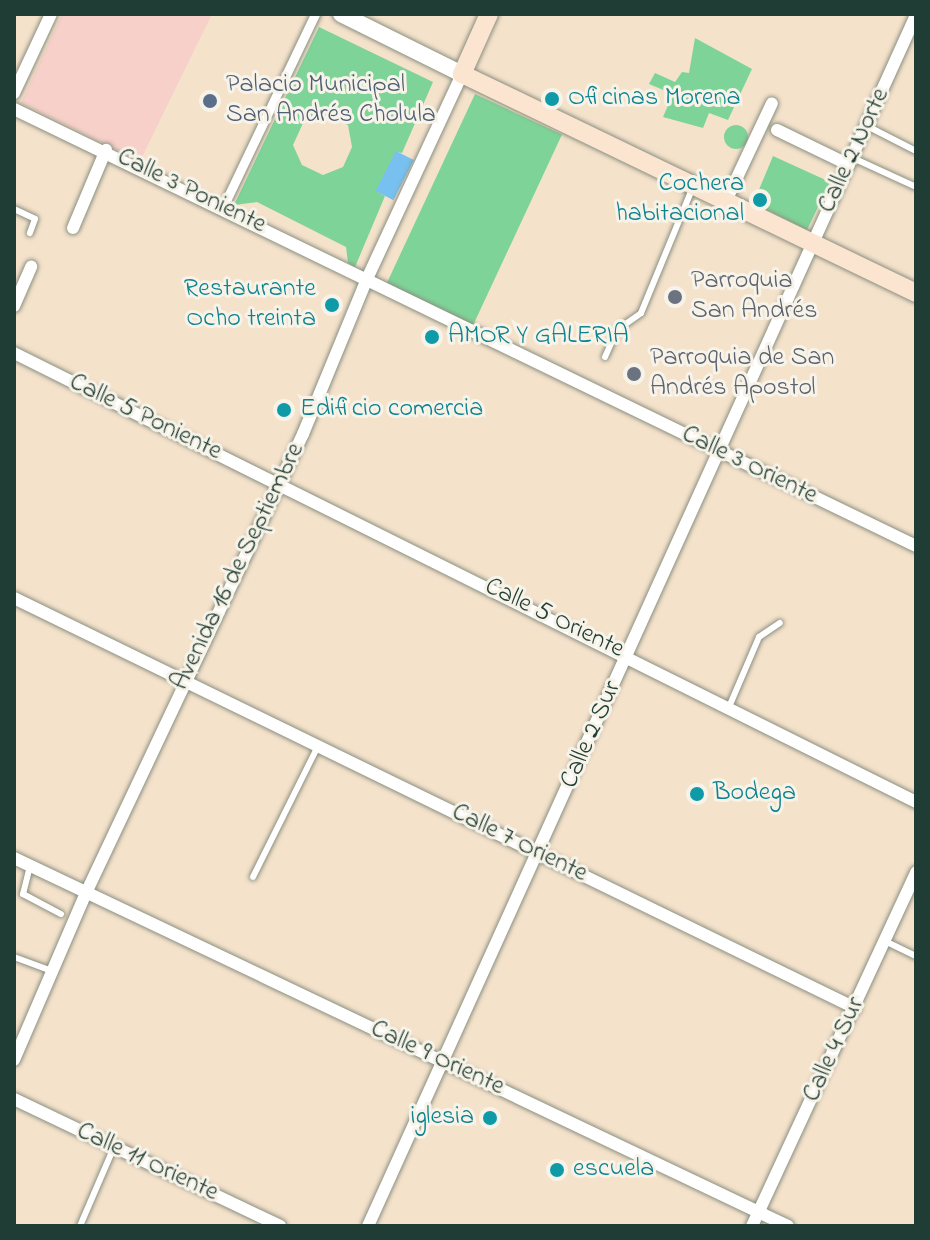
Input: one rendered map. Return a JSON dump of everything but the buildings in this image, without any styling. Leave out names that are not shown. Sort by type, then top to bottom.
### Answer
[{"type":"main road","points":[[489,14],[462,74],[916,293]]},
{"type":"street","points":[[14,93],[51,14]]},
{"type":"street","points":[[223,207],[315,14]]},
{"type":"street","points":[[341,14],[462,74]]},
{"type":"street","name":"Calle 2 Norte","points":[[812,242],[916,15]]},
{"type":"street","name":"Avenida 16 de Septiembre","points":[[14,1060],[86,893],[276,482],[303,434],[366,281],[462,74]]},
{"type":"street","points":[[725,203],[772,103]]},
{"type":"street","name":"Calle 3 Poniente","points":[[14,109],[223,207],[366,281]]},
{"type":"street","points":[[777,130],[851,161]]},
{"type":"street","points":[[73,228],[106,150]]},
{"type":"street","name":"Calle 2 Sur","points":[[368,1226],[812,242]]},
{"type":"street","points":[[14,306],[31,267]]},
{"type":"street","name":"Calle 3 Oriente","points":[[366,281],[916,546]]},
{"type":"street","name":"Calle 5 Poniente","points":[[14,353],[276,482]]},
{"type":"street","name":"Calle 5 Oriente","points":[[276,482],[916,802]]},
{"type":"street","name":"Calle 7 Oriente","points":[[14,598],[855,1008]]},
{"type":"street","name":"Calle 9 Oriente","points":[[14,858],[788,1226]]},
{"type":"street","name":"Calle 4 Sur","points":[[752,1226],[916,872]]},
{"type":"street","name":"Calle 11 Oriente","points":[[14,1099],[280,1226]]},
{"type":"lane","points":[[867,126],[916,151]]},
{"type":"lane","points":[[851,161],[916,187]]},
{"type":"lane","points":[[605,357],[617,330],[641,313],[693,187]]},
{"type":"lane","points":[[14,209],[35,219],[30,233]]},
{"type":"lane","points":[[729,707],[759,637],[780,623]]},
{"type":"lane","points":[[253,877],[318,746]]},
{"type":"lane","points":[[30,866],[23,894],[61,914]]},
{"type":"lane","points":[[885,941],[916,956]]},
{"type":"lane","points":[[14,957],[52,971]]},
{"type":"lane","points":[[80,1226],[114,1147]]},
{"type":"shaded area","points":[[62,14],[212,14],[140,161],[21,103]]},
{"type":"green space","points":[[319,27],[433,82],[402,153],[397,152],[378,192],[385,196],[355,267],[348,263],[346,247],[257,202],[234,205]],"holes":[[[327,115],[348,125],[352,147],[343,167],[323,175],[302,165],[293,145],[304,121]]]},
{"type":"green space","points":[[695,38],[752,69],[728,120],[709,113],[703,128],[663,117],[673,94],[649,84],[655,73],[675,82],[682,72],[689,73]]},
{"type":"green space","points":[[475,94],[562,135],[472,329],[385,288]]},
{"type":"green space","points":[[736,125],[745,128],[748,137],[745,146],[736,149],[727,146],[724,137],[727,128]]},
{"type":"green space","points":[[773,156],[830,182],[807,230],[763,208],[768,197],[758,192]]},
{"type":"water","points":[[396,151],[414,160],[393,200],[376,191]]},
{"type":"place","name":"Oficinas Morena","points":[[552,99]]},
{"type":"place","name":"Palacio Municipal San Andrés Cholula","points":[[210,101]]},
{"type":"place","name":"Cochera habitacional","points":[[760,200]]},
{"type":"place","name":"Parroquia San Andrés","points":[[675,297]]},
{"type":"place","name":"Restaurante Ocho treinta","points":[[332,305]]},
{"type":"place","name":"AMOR Y GALERIA","points":[[432,337]]},
{"type":"place","name":"Parroquia de San Andrés Apostol","points":[[634,374]]},
{"type":"place","name":"Edificio comercia","points":[[284,410]]},
{"type":"place","name":"Bodega","points":[[697,794]]},
{"type":"place","name":"iglesia","points":[[490,1118]]},
{"type":"place","name":"escuela","points":[[557,1170]]}]
